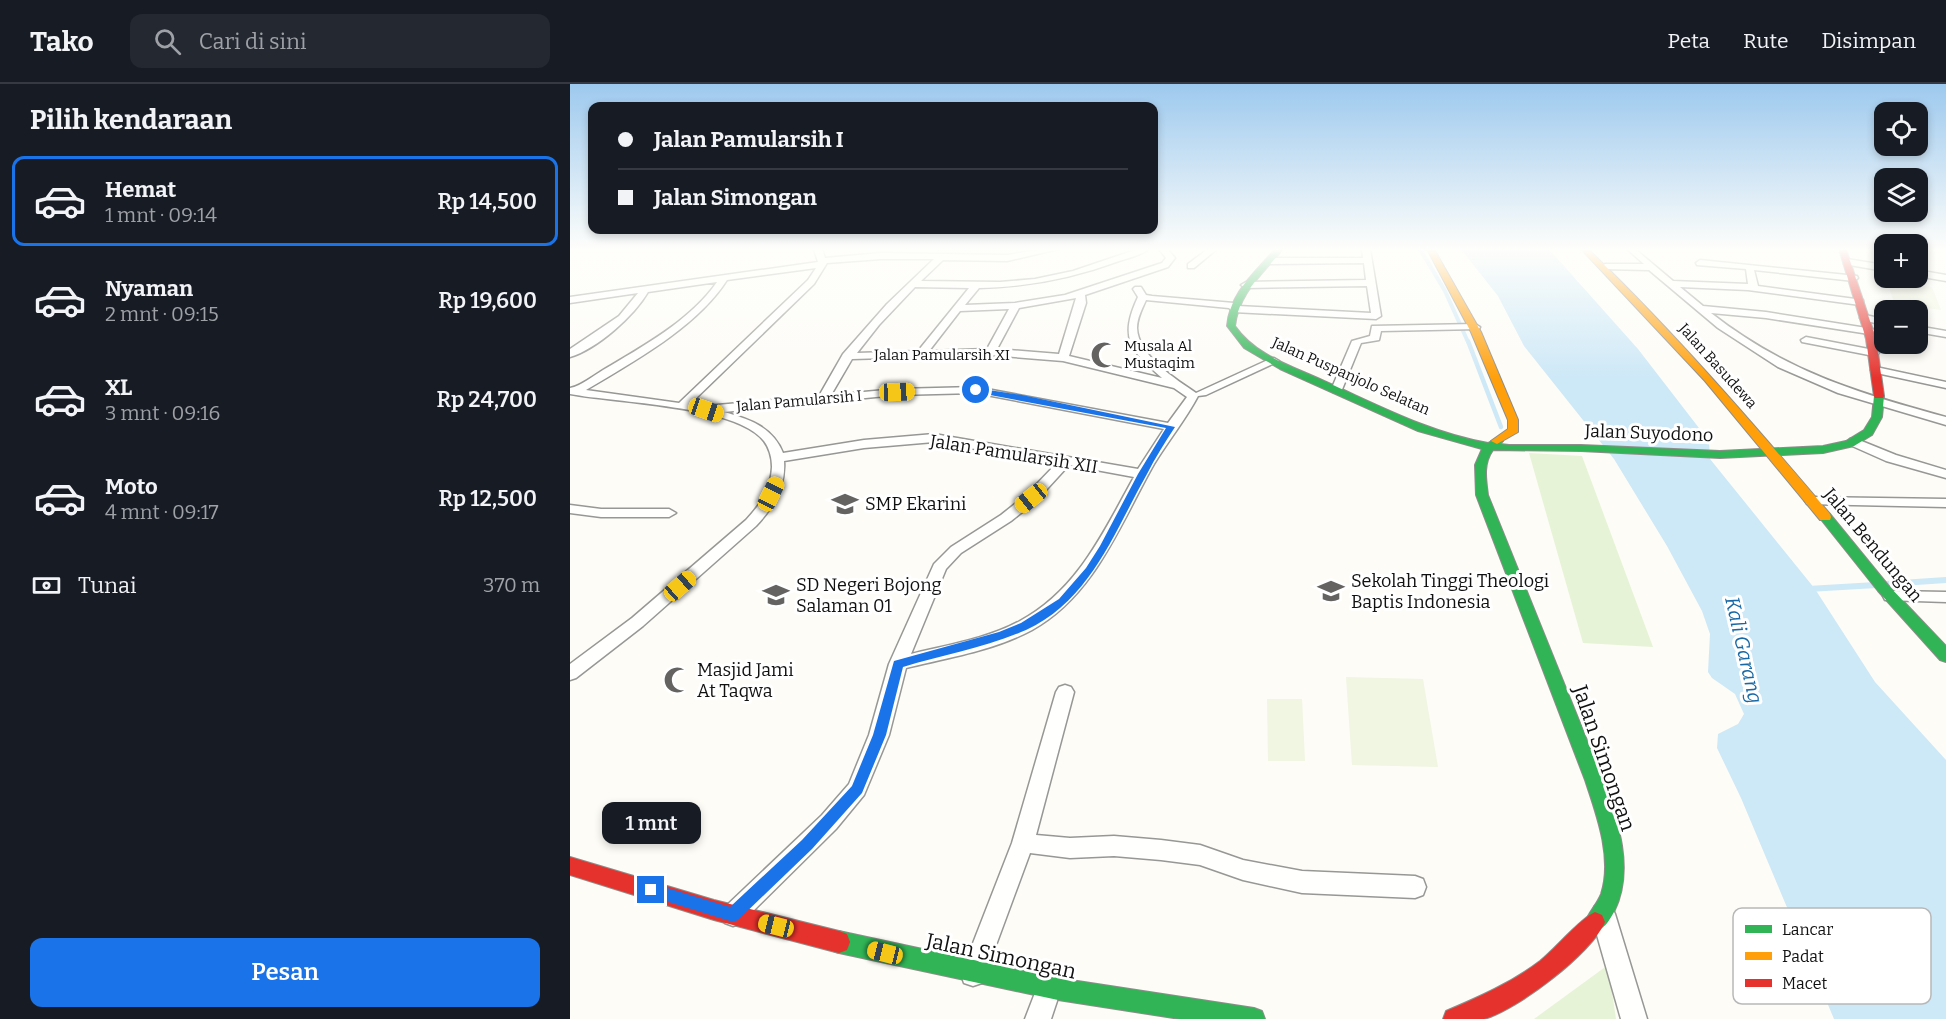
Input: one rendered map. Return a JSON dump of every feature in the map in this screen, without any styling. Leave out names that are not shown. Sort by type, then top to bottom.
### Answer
[{"type":"street","points":[[570,310],[575,299],[620,293]]},
{"type":"street","points":[[570,354],[625,315],[642,293]]},
{"type":"street","points":[[572,392],[663,336],[715,293]]},
{"type":"street","points":[[681,407],[801,293]]},
{"type":"street","points":[[824,398],[847,356],[904,293]]},
{"type":"street","points":[[921,354],[970,293]]},
{"type":"street","points":[[959,308],[1015,306],[1088,293]]},
{"type":"street","points":[[898,664],[1002,635],[1024,626],[1063,601],[1089,571],[1105,546],[1142,474],[1193,396],[1151,363],[1134,338],[1132,324],[1140,293],[1233,308],[1374,315]]},
{"type":"street","points":[[1233,308],[1242,293]]},
{"type":"street","points":[[1337,390],[1357,341],[1375,338],[1372,293]]},
{"type":"street","points":[[1457,293],[1468,327],[1513,420],[1514,430],[1508,436],[1488,446]]},
{"type":"street","name":"Jalan Basudewa","points":[[1628,293],[1775,455]]},
{"type":"street","points":[[1681,293],[1727,330],[1780,364],[1879,402],[1946,421]]},
{"type":"street","points":[[1794,293],[1860,302]]},
{"type":"street","points":[[1858,293],[1874,350]]},
{"type":"street","points":[[1063,358],[1082,295]]},
{"type":"street","points":[[990,352],[1015,306]]},
{"type":"street","name":"Jalan Puspanjolo Selatan","points":[[1233,308],[1231,326],[1240,340],[1274,361],[1337,390],[1430,430],[1488,446],[1549,447]]},
{"type":"street","points":[[1700,309],[1867,325],[1874,324]]},
{"type":"street","points":[[1376,327],[1468,327]]},
{"type":"street","points":[[1928,331],[1946,334]]},
{"type":"street","points":[[1806,340],[1874,353]]},
{"type":"street","name":"Jalan Pamularsih XI","points":[[847,356],[990,352],[1063,358],[1178,386]]},
{"type":"street","points":[[1775,455],[1821,450],[1854,442],[1871,432],[1876,425],[1879,402],[1875,354]]},
{"type":"street","points":[[1202,393],[1274,361]]},
{"type":"street","points":[[1876,370],[1946,385]]},
{"type":"street","name":"Jalan Pamularsih I","points":[[572,392],[706,410],[897,392],[976,390],[1171,427]]},
{"type":"street","points":[[749,425],[774,403]]},
{"type":"street","points":[[570,673],[645,616],[754,520],[766,506],[777,482],[778,458],[770,440],[762,431],[706,410]]},
{"type":"street","name":"Jalan Pamularsih XII","points":[[778,458],[864,444],[934,438],[1142,474]]},
{"type":"street","points":[[1854,442],[1891,458],[1946,474]]},
{"type":"street","name":"Jalan Simongan","points":[[1462,1018],[1500,1000],[1527,982],[1586,933],[1603,914],[1615,880],[1615,857],[1607,824],[1482,495],[1479,461],[1488,446]]},
{"type":"street","name":"Jalan Suyodono","points":[[1549,447],[1775,455]]},
{"type":"street","name":"Jalan Bendungan","points":[[1775,455],[1872,575],[1946,656]]},
{"type":"street","points":[[733,915],[807,844],[857,789],[879,735],[898,664],[935,574],[944,560],[1031,498],[1065,462]]},
{"type":"street","points":[[1812,501],[1946,503]]},
{"type":"street","points":[[570,509],[601,513],[669,513]]},
{"type":"street","points":[[1887,592],[1946,597]]},
{"type":"street","points":[[973,974],[1023,843],[1065,692]]},
{"type":"street","points":[[1023,843],[1070,848],[1114,846],[1161,850],[1200,855],[1243,870],[1302,882],[1415,887]]},
{"type":"street","name":"Jalan Simongan","points":[[570,866],[733,915],[973,974],[1049,989],[1193,1012],[1254,1019]]},
{"type":"street","points":[[1603,914],[1634,1019]]},
{"type":"street","points":[[1038,1019],[1049,989]]},
{"type":"green space","points":[[1891,293],[1934,293],[1941,310],[1928,308],[1928,300],[1893,300]]},
{"type":"green space","points":[[1529,453],[1582,456],[1653,647],[1583,643]]},
{"type":"green space","points":[[1346,677],[1423,679],[1438,767],[1352,765]]},
{"type":"green space","points":[[1267,699],[1302,699],[1305,761],[1268,761]]},
{"type":"green space","points":[[1608,965],[1616,1019],[1534,1019]]},
{"type":"water","name":"Kali Garang","points":[[1495,293],[1588,293],[1638,349],[1709,441],[1710,459],[1815,589],[1875,682],[1946,760],[1946,1019],[1834,1019],[1828,1004],[1931,1004],[1931,908],[1787,908],[1741,798],[1717,748],[1718,734],[1738,724],[1744,714],[1735,694],[1712,678],[1708,672],[1710,634],[1702,611],[1667,546],[1614,459],[1524,346]]},
{"type":"waterway","points":[[1446,293],[1468,342]]},
{"type":"waterway","points":[[1468,341],[1501,427]]},
{"type":"waterway","points":[[1886,584],[1946,580]]},
{"type":"waterway","points":[[1808,589],[1876,585]]},
{"type":"traffic: fast","points":[[1241,293],[1232,314],[1231,326],[1238,337],[1259,354],[1402,420],[1443,435],[1486,446],[1720,454],[1823,449],[1856,441],[1868,433],[1877,417],[1879,396]]},
{"type":"traffic: fast","points":[[1497,441],[1490,446],[1480,465],[1482,495],[1594,780],[1612,842],[1613,887],[1605,909],[1595,922]]},
{"type":"traffic: fast","points":[[1825,517],[1883,588],[1946,656]]},
{"type":"traffic: fast","points":[[839,942],[1058,989],[1254,1019]]},
{"type":"traffic: slow","points":[[1454,293],[1476,332],[1513,420],[1514,430],[1497,441]]},
{"type":"traffic: slow","points":[[1628,293],[1738,413],[1825,517]]},
{"type":"traffic: jam","points":[[1856,293],[1871,339],[1879,396]]},
{"type":"traffic: jam","points":[[570,866],[714,910],[839,942]]},
{"type":"traffic: jam","points":[[1454,1019],[1494,1002],[1531,980],[1565,953],[1595,922]]},
{"type":"place","name":"Musala Al Mustaqim","points":[[1104,355]]},
{"type":"place","name":"SMP Ekarini","points":[[845,504]]},
{"type":"place","name":"Sekolah Tinggi Theologi Baptis Indonesia","points":[[1331,591]]},
{"type":"place","name":"SD Negeri Bojong Salaman 01","points":[[776,595]]},
{"type":"place","name":"Masjid Jami At Taqwa","points":[[677,680]]},
{"type":"route","points":[[651,890],[733,915],[807,844],[846,804],[857,789],[864,777],[879,735],[898,664],[1002,635],[1024,626],[1063,601],[1089,571],[1105,546],[1142,474],[1171,427],[1002,393],[976,390]]}]
